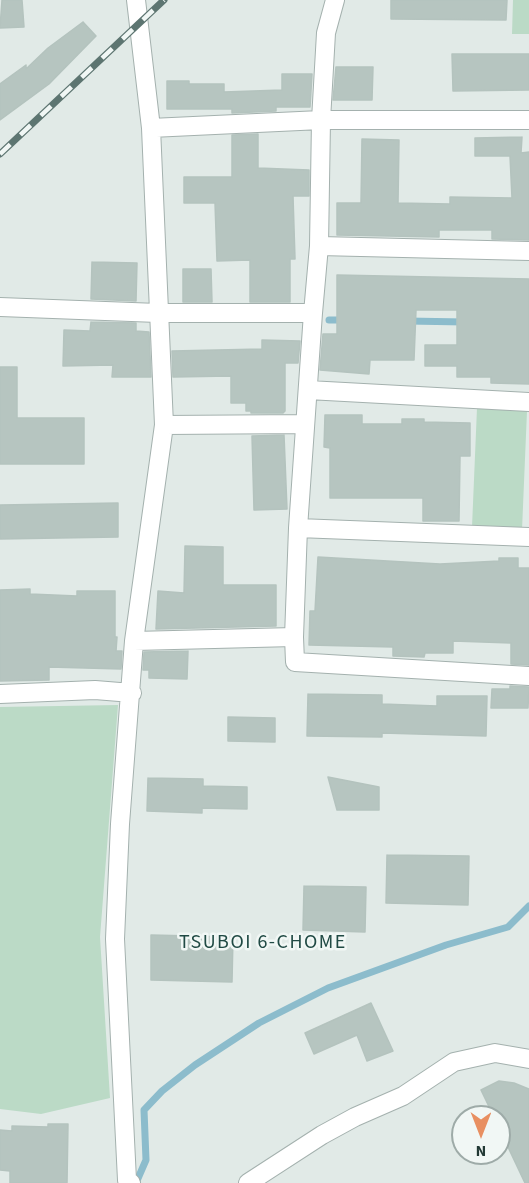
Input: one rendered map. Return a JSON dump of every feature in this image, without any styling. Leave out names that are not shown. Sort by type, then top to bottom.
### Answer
[{"type":"street","points":[[126,1182],[115,939],[120,824],[132,693],[134,641],[164,425],[150,128],[136,0]]},
{"type":"street","points":[[335,0],[326,33],[321,120],[319,246],[312,313],[298,528],[295,663],[529,676]]},
{"type":"street","points":[[150,128],[321,120],[529,120]]},
{"type":"street","points":[[319,246],[529,251]]},
{"type":"street","points":[[0,307],[158,313],[312,313]]},
{"type":"street","points":[[308,390],[529,402]]},
{"type":"street","points":[[164,425],[305,424]]},
{"type":"street","points":[[298,528],[529,537]]},
{"type":"street","points":[[134,641],[294,638]]},
{"type":"street","points":[[0,694],[95,690],[132,693]]},
{"type":"street","points":[[248,1183],[355,1117],[403,1096],[454,1062],[495,1053],[529,1059]]},
{"type":"green space","points":[[513,0],[529,0],[529,34],[512,34]]},
{"type":"green space","points":[[477,408],[527,411],[522,530],[472,527]]},
{"type":"green space","points":[[118,705],[100,937],[110,1098],[41,1114],[0,1109],[0,707]]},
{"type":"building","points":[[2,0],[22,0],[24,27],[0,28]]},
{"type":"building","points":[[391,0],[507,0],[506,20],[391,19]]},
{"type":"building","points":[[83,22],[96,36],[49,84],[0,120],[0,84],[26,65],[26,69],[48,48]]},
{"type":"building","points":[[452,54],[529,54],[529,90],[453,91]]},
{"type":"building","points":[[336,67],[373,67],[372,100],[333,100]]},
{"type":"building","points":[[282,74],[312,74],[310,107],[276,107],[276,111],[232,113],[232,109],[167,109],[167,81],[189,81],[189,84],[224,84],[224,92],[282,90]]},
{"type":"building","points":[[258,134],[258,168],[309,170],[309,196],[293,196],[295,259],[290,259],[290,302],[250,302],[250,260],[217,261],[215,203],[184,203],[184,177],[232,177],[232,135]]},
{"type":"building","points":[[522,137],[521,153],[529,152],[529,240],[492,239],[492,230],[439,230],[439,237],[337,235],[337,203],[361,203],[362,139],[399,140],[398,203],[450,204],[450,197],[512,198],[510,156],[475,156],[475,138]]},
{"type":"building","points":[[92,262],[137,263],[136,301],[91,299]]},
{"type":"building","points":[[183,269],[211,269],[212,302],[183,302]]},
{"type":"building","points":[[337,275],[529,279],[529,384],[491,383],[491,377],[457,377],[457,366],[425,366],[425,345],[457,345],[457,310],[416,310],[414,360],[370,360],[369,374],[320,370],[323,334],[337,334]]},
{"type":"building","points":[[91,322],[136,323],[136,331],[149,332],[151,377],[112,377],[113,365],[63,366],[64,330],[90,331]]},
{"type":"building","points":[[262,340],[300,341],[298,363],[285,363],[285,411],[283,413],[251,413],[251,411],[246,411],[246,403],[231,403],[231,376],[173,377],[172,351],[262,349]]},
{"type":"building","points":[[0,367],[17,367],[17,418],[84,418],[84,464],[0,464]]},
{"type":"building","points":[[325,415],[362,415],[362,424],[402,424],[402,419],[470,423],[470,456],[460,456],[459,521],[423,521],[423,498],[330,498],[330,448],[324,447]]},
{"type":"building","points":[[284,435],[287,509],[254,510],[252,436]]},
{"type":"building","points":[[118,503],[118,537],[0,539],[0,505]]},
{"type":"building","points":[[185,546],[223,547],[223,585],[276,585],[276,626],[156,629],[158,591],[184,593]]},
{"type":"building","points":[[318,557],[440,564],[518,558],[518,568],[529,568],[529,665],[511,664],[511,643],[453,641],[453,653],[425,653],[424,657],[393,656],[393,647],[309,645],[310,611],[315,611]]},
{"type":"building","points":[[30,589],[30,594],[77,596],[77,591],[115,591],[116,651],[122,651],[121,669],[49,667],[49,680],[0,681],[0,590]]},
{"type":"building","points":[[188,651],[187,679],[149,678],[149,670],[143,670],[144,652]]},
{"type":"building","points":[[510,686],[529,687],[528,708],[491,708],[492,689],[510,689]]},
{"type":"building","points":[[308,694],[382,695],[382,704],[437,706],[437,696],[487,696],[486,736],[382,733],[382,737],[307,736]]},
{"type":"building","points":[[228,717],[275,718],[275,742],[228,741]]},
{"type":"building","points":[[328,777],[379,787],[379,810],[337,810]]},
{"type":"building","points":[[148,778],[203,779],[203,786],[247,787],[247,809],[202,808],[202,813],[147,811]]},
{"type":"building","points":[[387,855],[469,856],[468,905],[386,903]]},
{"type":"building","points":[[304,886],[366,887],[365,932],[303,930]]},
{"type":"building","points":[[151,935],[233,937],[232,982],[151,980]]},
{"type":"building","points":[[371,1003],[393,1051],[367,1061],[357,1035],[314,1054],[305,1033]]},
{"type":"building","points":[[499,1081],[514,1083],[529,1089],[529,1183],[525,1183],[511,1153],[511,1105],[488,1105],[481,1090]]},
{"type":"building","points":[[48,1124],[68,1124],[67,1183],[10,1183],[10,1171],[0,1170],[0,1130],[12,1131],[12,1126],[48,1127]]},
{"type":"waterway","points":[[329,320],[345,320]]},
{"type":"waterway","points":[[407,321],[465,322]]},
{"type":"waterway","points":[[136,1183],[146,1160],[144,1110],[162,1091],[195,1065],[259,1023],[328,988],[446,945],[508,927],[529,906]]},
{"type":"railway","points":[[0,154],[164,0]]},
{"type":"district","name":"TSUBOI 6-CHOME","points":[[263,944]]}]
